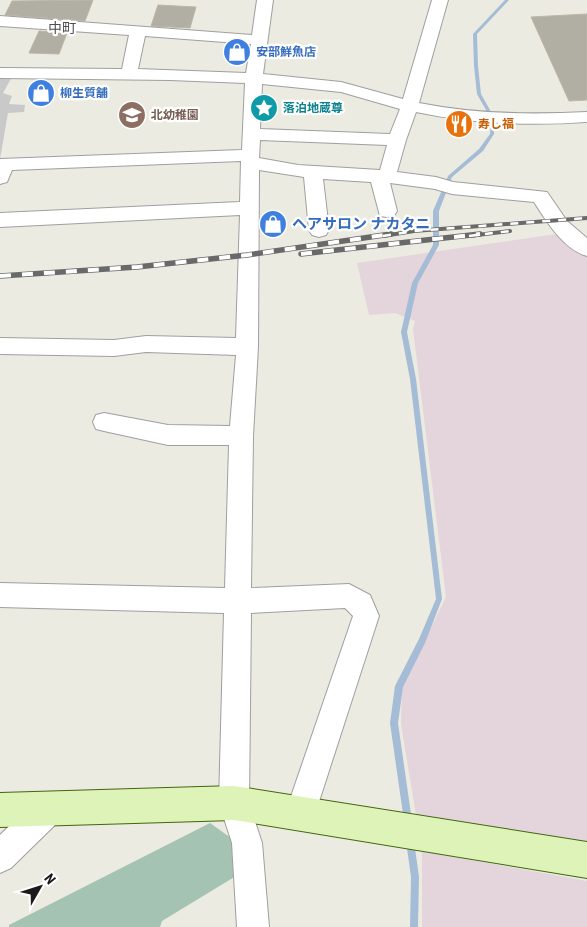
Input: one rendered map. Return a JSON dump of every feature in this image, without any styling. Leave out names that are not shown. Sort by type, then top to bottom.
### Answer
[{"type":"street","points":[[253,927],[247,842],[234,803],[241,436],[247,347],[250,158],[254,78],[266,0]]},
{"type":"street","points":[[387,211],[383,177],[410,106],[440,0]]},
{"type":"street","points":[[0,21],[260,40]]},
{"type":"street","points":[[129,75],[138,31]]},
{"type":"street","points":[[0,72],[254,78],[343,87],[410,106],[490,119],[535,121],[587,117]]},
{"type":"street","points":[[251,134],[397,140]]},
{"type":"street","points":[[0,178],[4,164],[250,158],[313,172],[383,177],[452,188],[540,196],[556,222],[587,249]]},
{"type":"street","points":[[313,172],[319,230]]},
{"type":"street","points":[[0,220],[249,208]]},
{"type":"street","points":[[0,346],[114,348],[146,344],[247,347]]},
{"type":"street","points":[[104,422],[168,436],[241,436]]},
{"type":"street","points":[[0,595],[239,601],[349,596],[361,604],[366,616],[300,814]]},
{"type":"street","points":[[0,810],[234,803],[587,860]]},
{"type":"street","points":[[0,858],[50,808]]},
{"type":"shaded area","points":[[0,77],[12,77],[3,93],[12,96],[9,104],[25,105],[24,112],[8,113],[0,159]]},
{"type":"shaded area","points":[[564,233],[587,250],[587,843],[416,815],[401,724],[402,687],[446,597],[413,329],[415,321],[395,313],[369,315],[357,263]]},
{"type":"shaded area","points":[[422,851],[587,881],[587,927],[422,927]]},
{"type":"green space","points":[[210,823],[231,838],[236,876],[162,921],[160,927],[9,927],[9,925]]},
{"type":"building","points":[[93,0],[85,21],[5,15],[12,1]]},
{"type":"building","points":[[158,5],[196,7],[190,28],[151,26]]},
{"type":"building","points":[[587,14],[587,100],[569,101],[531,17]]},
{"type":"building","points":[[39,31],[67,33],[59,54],[29,53]]},
{"type":"waterway","points":[[408,821],[394,723],[399,686],[422,641],[439,599],[413,379],[404,332],[415,283],[436,245],[436,211],[450,176],[481,150],[492,134],[493,119],[479,94],[475,34],[507,0]]},
{"type":"waterway","points":[[410,841],[415,877],[414,927]]},
{"type":"railway","points":[[383,236],[414,231],[587,218]]},
{"type":"railway","points":[[469,236],[510,231]]},
{"type":"railway","points":[[0,276],[137,267],[247,255],[391,234]]},
{"type":"railway","points":[[301,254],[480,234]]},
{"type":"place","name":"安部鮮魚店","points":[[237,52]]},
{"type":"place","name":"柳生質舗","points":[[41,93]]},
{"type":"place","name":"落泊地蔵尊","points":[[264,108]]},
{"type":"place","name":"北幼稚園","points":[[132,115]]},
{"type":"place","name":"寿し福","points":[[459,124]]},
{"type":"place","name":"ヘアサロン ナカタニ","points":[[273,224]]},
{"type":"district","name":"中町","points":[[62,28]]}]
